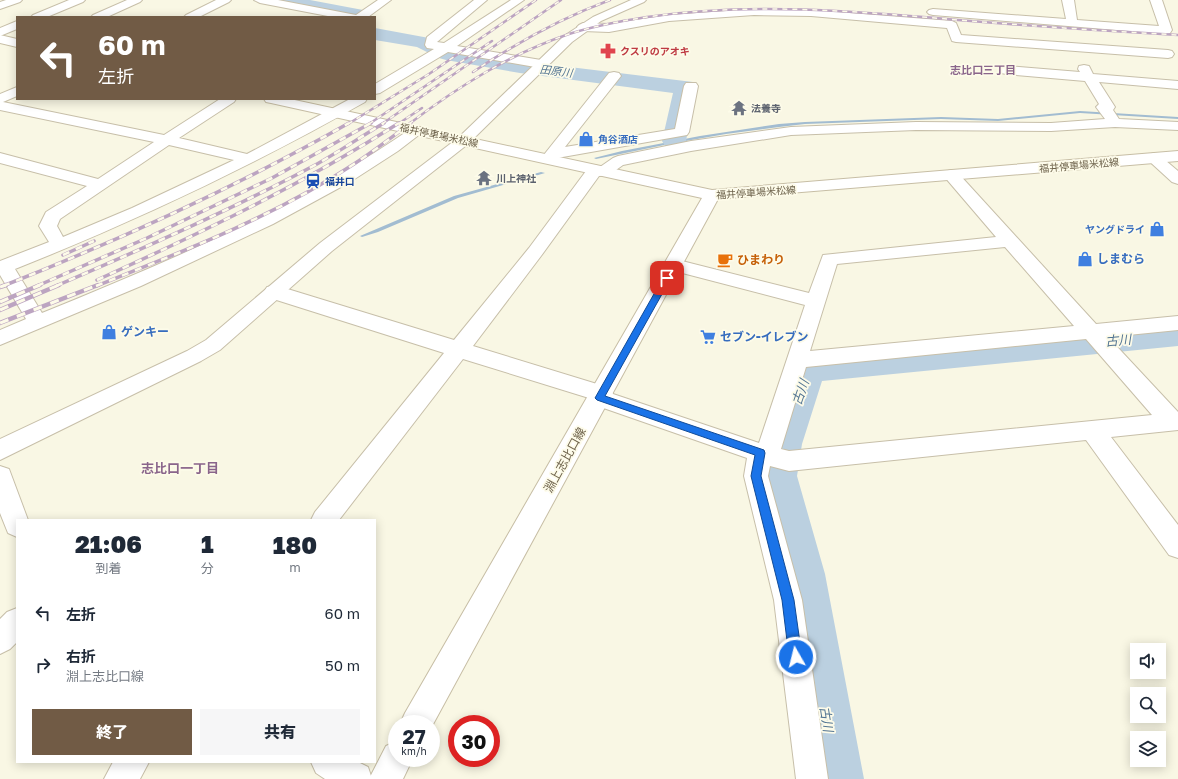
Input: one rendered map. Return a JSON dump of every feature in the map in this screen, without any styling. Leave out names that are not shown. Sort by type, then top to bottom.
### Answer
[{"type":"street","points":[[0,6],[16,0]]},
{"type":"street","points":[[39,16],[79,0]]},
{"type":"street","points":[[99,16],[136,0]]},
{"type":"street","points":[[192,16],[225,0]]},
{"type":"street","points":[[260,0],[346,16]]},
{"type":"street","points":[[361,16],[385,0]]},
{"type":"street","points":[[481,0],[431,40],[431,44],[445,48],[541,64]]},
{"type":"street","points":[[376,89],[445,48],[518,0]]},
{"type":"street","points":[[0,450],[206,349],[326,247],[463,141],[568,38],[583,27],[640,0]]},
{"type":"street","points":[[1068,0],[1072,22]]},
{"type":"street","points":[[922,11],[977,11],[1072,22],[1166,30],[1156,0]]},
{"type":"street","points":[[732,2],[761,1],[867,6]]},
{"type":"street","points":[[280,16],[296,7]]},
{"type":"street","points":[[583,27],[609,28],[669,18],[727,13],[811,13],[952,24],[956,38],[1168,54]]},
{"type":"street","points":[[0,32],[16,25]]},
{"type":"street","points":[[1061,33],[1108,107],[1103,107],[1115,123]]},
{"type":"street","points":[[0,40],[16,43]]},
{"type":"street","points":[[1006,70],[1178,85]]},
{"type":"street","points":[[550,157],[614,76]]},
{"type":"street","points":[[685,140],[682,132],[691,86]]},
{"type":"street","points":[[0,99],[16,91]]},
{"type":"street","points":[[59,244],[48,226],[52,216],[227,100]]},
{"type":"street","name":"福井停車場米松線","points":[[276,100],[463,141],[550,157],[599,171],[712,195],[1178,156]]},
{"type":"street","points":[[38,322],[4,265],[124,217],[250,160],[358,100]]},
{"type":"street","points":[[0,106],[166,140],[250,160]]},
{"type":"street","points":[[550,157],[685,140],[791,131],[916,126],[1050,127],[1115,123],[1178,126]]},
{"type":"street","points":[[0,338],[155,273],[255,227],[346,178],[390,151],[417,131]]},
{"type":"street","points":[[325,519],[599,171],[618,161],[685,140]]},
{"type":"street","points":[[1154,158],[1178,180]]},
{"type":"street","points":[[3,166],[22,163],[100,184]]},
{"type":"street","points":[[951,175],[1091,331],[1175,421]]},
{"type":"street","name":"淵上志比口線","points":[[421,715],[601,396],[712,195]]},
{"type":"street","points":[[812,779],[788,600],[756,476],[798,360],[829,260],[1010,241]]},
{"type":"street","points":[[674,265],[816,301]]},
{"type":"street","points":[[274,292],[601,396],[764,454],[789,461],[1175,421]]},
{"type":"street","points":[[798,360],[1178,323]]},
{"type":"street","points":[[1091,429],[1178,546]]},
{"type":"street","points":[[0,476],[16,522]]},
{"type":"street","points":[[0,638],[16,623]]},
{"type":"street","points":[[120,779],[132,763]]},
{"type":"street","points":[[329,763],[356,779]]},
{"type":"street","points":[[385,779],[392,767]]},
{"type":"waterway","name":"田原川","points":[[280,0],[356,14],[357,16]]},
{"type":"waterway","name":"田原川","points":[[376,34],[422,42],[446,54],[520,67],[620,79],[654,85],[685,87],[674,141]]},
{"type":"waterway","points":[[596,158],[726,132],[805,123],[941,118],[998,120],[1080,112],[1178,118]]},
{"type":"waterway","points":[[362,236],[456,197],[543,173]]},
{"type":"waterway","name":"古川","points":[[837,779],[803,574],[777,476],[783,444],[808,369],[1178,334]]},
{"type":"railway","points":[[348,124],[429,74],[536,0]]},
{"type":"railway","points":[[382,124],[561,0]]},
{"type":"railway","points":[[473,72],[506,51],[556,23],[610,0]]},
{"type":"railway","points":[[409,124],[466,84],[486,72],[547,42],[578,31],[608,24],[686,12],[764,9],[841,11],[1178,35]]},
{"type":"railway","points":[[369,124],[492,41]]},
{"type":"railway","points":[[398,124],[422,108]]},
{"type":"railway","points":[[3,286],[92,250],[222,190],[349,123]]},
{"type":"railway","points":[[37,286],[147,238],[272,178],[371,123]]},
{"type":"railway","points":[[56,286],[155,243],[253,197],[317,164],[384,123]]},
{"type":"railway","points":[[97,280],[251,207],[326,167],[399,123]]},
{"type":"railway","points":[[96,286],[195,246],[293,200],[354,164],[411,123]]},
{"type":"railway","points":[[63,255],[94,241]]},
{"type":"railway","points":[[0,302],[40,285]]},
{"type":"railway","points":[[0,310],[59,285]]},
{"type":"railway","points":[[0,323],[98,285]]},
{"type":"place","name":"クスリのアオキ","points":[[608,51]]},
{"type":"place","name":"法養寺","points":[[739,108]]},
{"type":"place","name":"角谷酒店","points":[[586,139]]},
{"type":"place","name":"川上神社","points":[[484,178]]},
{"type":"place","name":"福井口","points":[[313,181]]},
{"type":"place","name":"ヤングドライ","points":[[1157,229]]},
{"type":"place","name":"しまむら","points":[[1085,259]]},
{"type":"place","name":"ひまわり","points":[[725,260]]},
{"type":"place","name":"ゲンキー","points":[[109,332]]},
{"type":"place","name":"セブン-イレブン","points":[[708,337]]},
{"type":"district","name":"志比口三丁目","points":[[983,70]]},
{"type":"district","name":"志比口一丁目","points":[[180,468]]},
{"type":"route","points":[[667,278],[600,398],[760,453],[756,476],[788,600],[796,657]]}]
